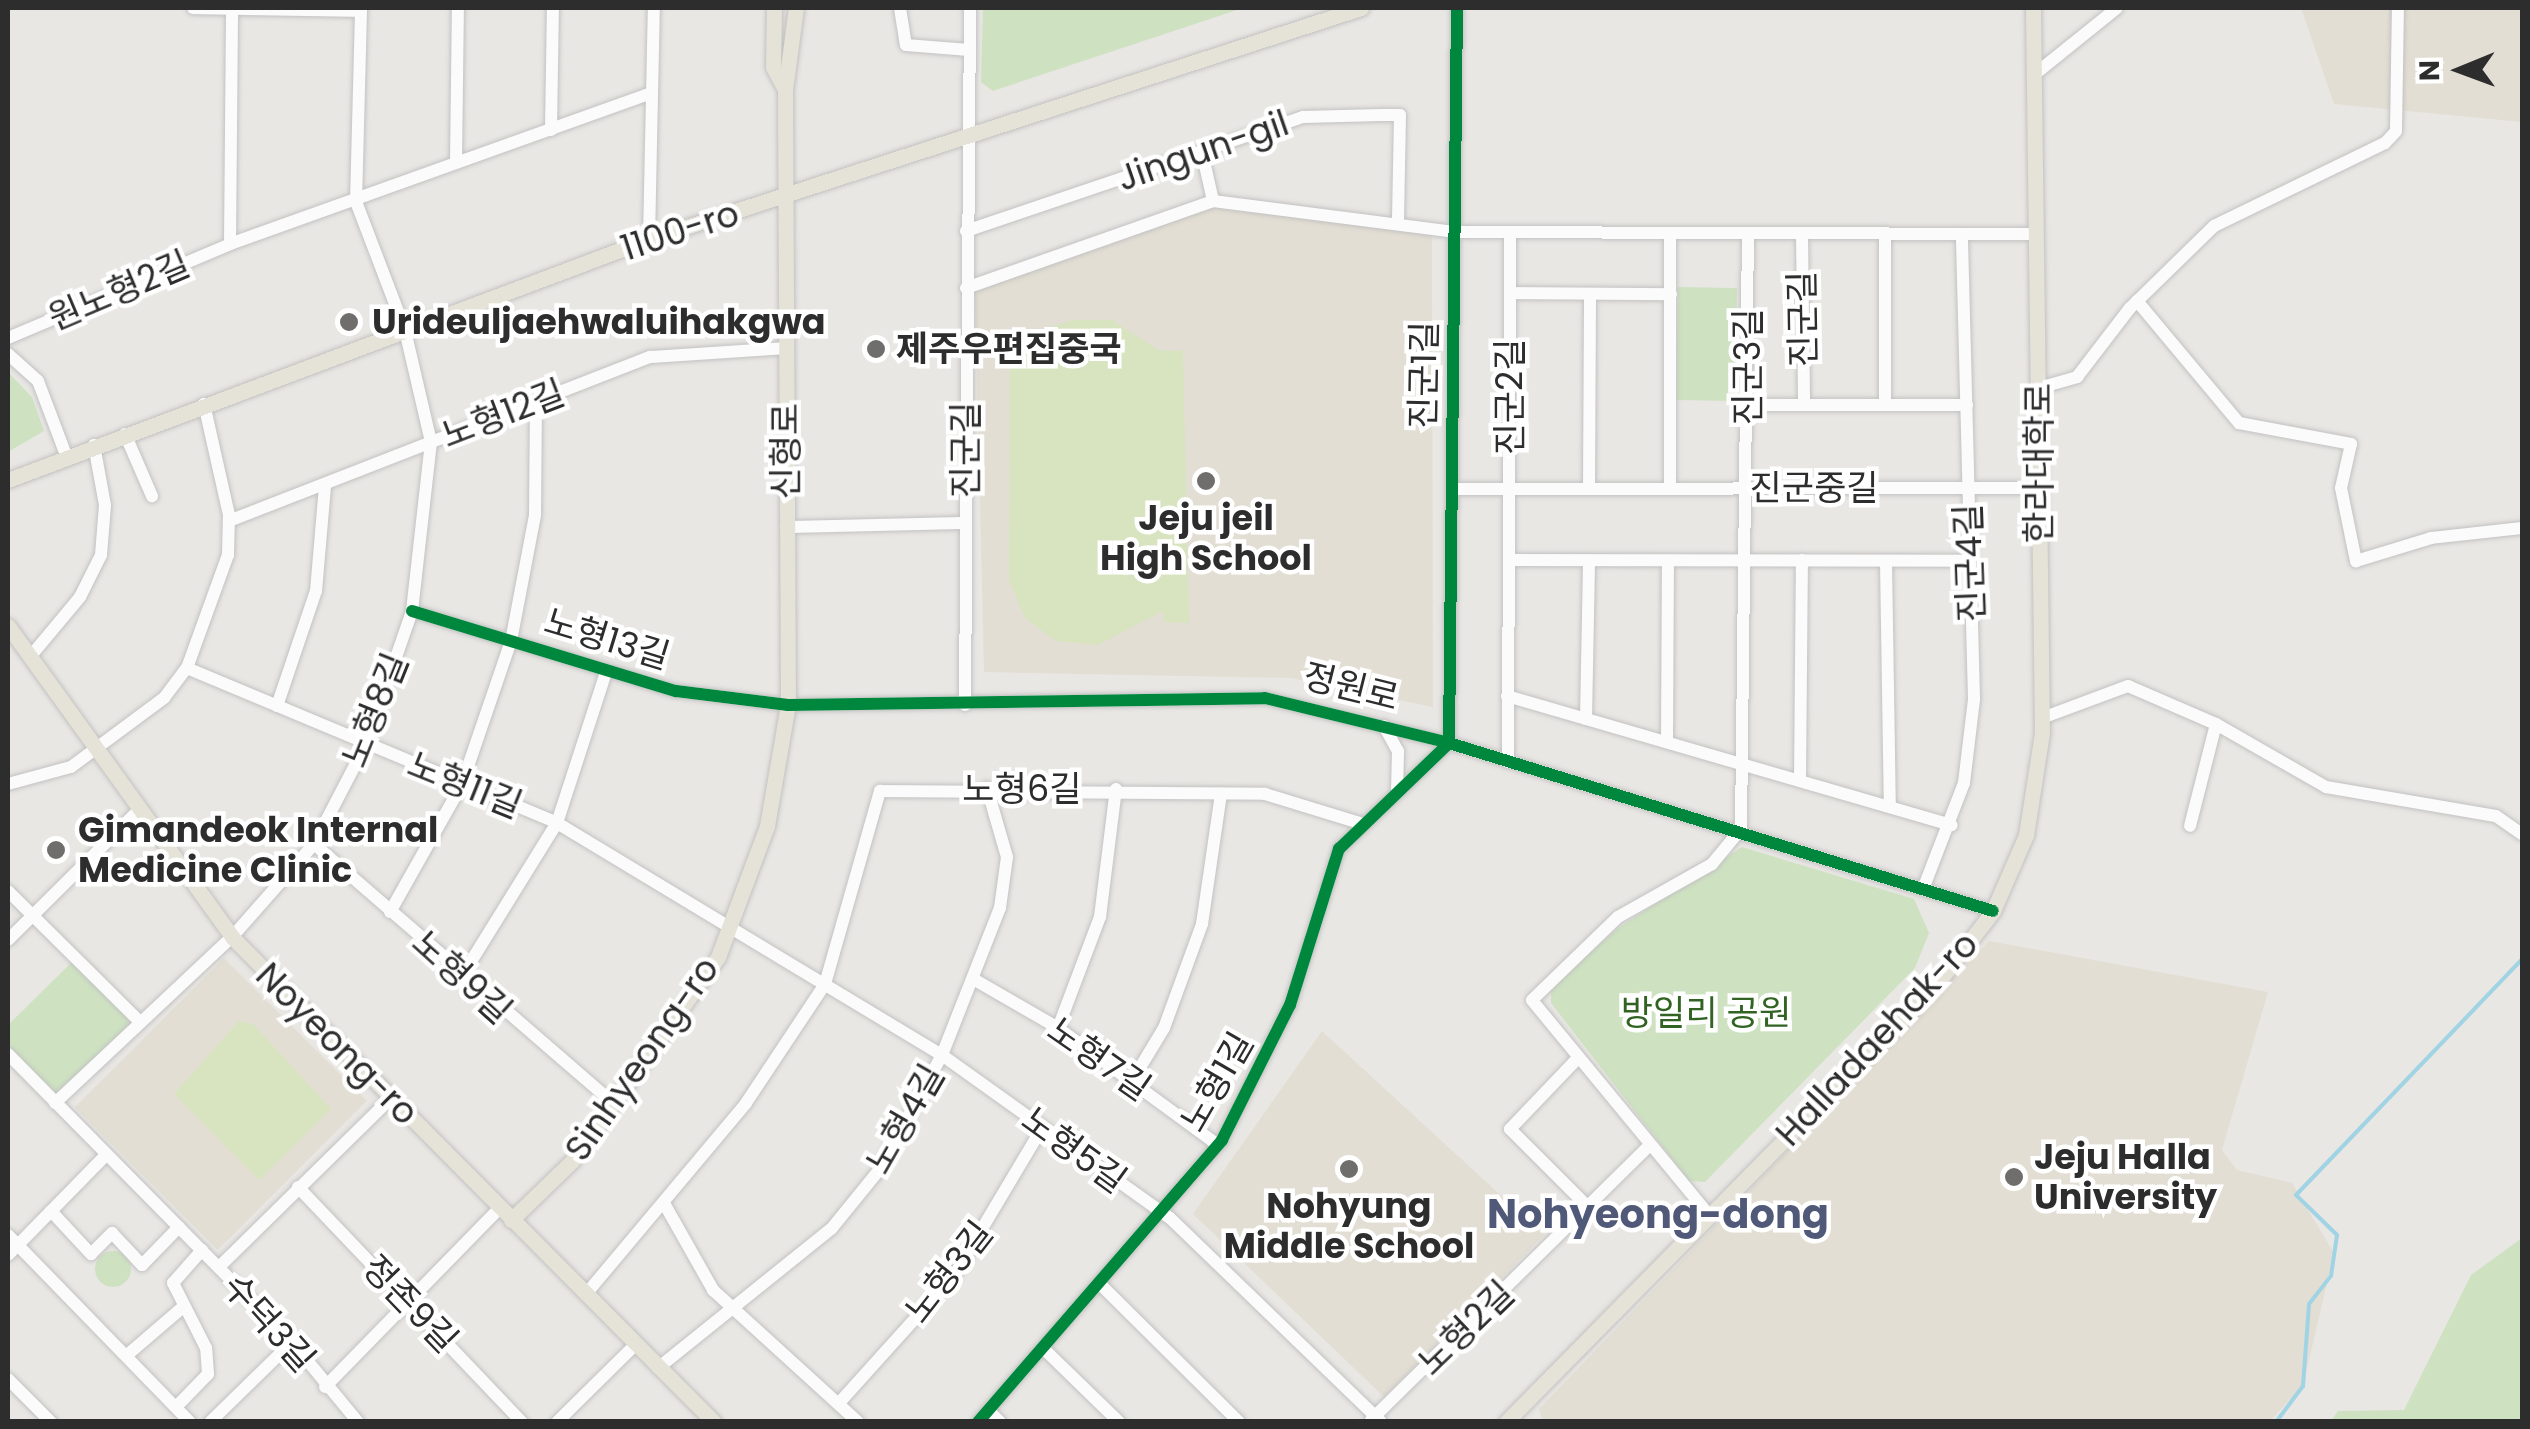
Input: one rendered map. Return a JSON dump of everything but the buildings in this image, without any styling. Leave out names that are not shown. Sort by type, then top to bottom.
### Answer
[{"type":"main road","points":[[774,8],[773,66],[785,90]]},
{"type":"main road","points":[[785,90],[796,8]]},
{"type":"main road","name":"1100-ro","points":[[8,480],[649,238],[788,197],[1361,8]]},
{"type":"main road","name":"한라대학로","points":[[1993,911],[2026,835],[2042,718],[2033,8]]},
{"type":"main road","name":"신형로","points":[[785,90],[788,705]]},
{"type":"main road","name":"Noyeong-ro","points":[[8,626],[232,938],[714,1422]]},
{"type":"main road","name":"Sinhyeong-ro","points":[[505,1215],[615,1104],[728,931],[767,826],[788,705]]},
{"type":"main road","name":"Halladaehak-ro","points":[[1506,1422],[1932,990],[1993,911]]},
{"type":"street","points":[[193,8],[361,10],[356,202]]},
{"type":"street","points":[[456,163],[458,8]]},
{"type":"street","points":[[551,130],[553,8]]},
{"type":"street","points":[[649,238],[654,8]]},
{"type":"street","points":[[900,8],[906,44],[969,50]]},
{"type":"street","name":"진군길","points":[[965,705],[970,8]]},
{"type":"street","name":"진군1길","points":[[1448,743],[1457,8]]},
{"type":"street","points":[[2035,74],[2118,8]]},
{"type":"street","points":[[2039,388],[2078,377],[2136,301],[2214,226],[2396,131],[2398,8]]},
{"type":"street","name":"원노형2길","points":[[230,244],[232,9]]},
{"type":"street","name":"원노형2길","points":[[8,338],[230,244],[652,93]]},
{"type":"street","name":"Jingun-gil","points":[[966,230],[1302,117],[1400,116],[1398,224]]},
{"type":"street","points":[[1202,152],[1212,201]]},
{"type":"street","name":"Jingun-gil","points":[[966,288],[1212,201],[1456,232],[1510,233]]},
{"type":"street","name":"노형8길","points":[[55,1103],[232,938],[314,844],[366,744],[412,611],[432,442],[405,330],[356,202]]},
{"type":"street","name":"진군길","points":[[1510,233],[2037,234]]},
{"type":"street","name":"진군2길","points":[[1508,762],[1510,233]]},
{"type":"street","points":[[1670,234],[1670,486]]},
{"type":"street","name":"진군3길","points":[[1741,830],[1748,560],[1748,234]]},
{"type":"street","name":"진군길","points":[[1802,234],[1804,405]]},
{"type":"street","points":[[1885,234],[1886,405]]},
{"type":"street","name":"진군4길","points":[[1925,884],[1952,825],[1971,752],[1962,234]]},
{"type":"street","points":[[1510,294],[1671,294]]},
{"type":"street","points":[[1588,489],[1590,294]]},
{"type":"street","points":[[2136,301],[2239,422],[2351,444],[2341,488],[2356,561],[2431,538],[2522,528]]},
{"type":"street","name":"노형12길","points":[[229,521],[672,352],[785,348]]},
{"type":"street","points":[[8,354],[38,381],[66,456]]},
{"type":"street","points":[[390,912],[462,784],[511,641],[535,514],[536,401]]},
{"type":"street","points":[[8,784],[71,767],[164,698],[187,668],[221,583],[229,521],[204,404]]},
{"type":"street","points":[[1749,405],[1967,404]]},
{"type":"street","points":[[125,434],[152,496]]},
{"type":"street","points":[[30,657],[80,598],[101,555],[105,505],[94,445]]},
{"type":"street","points":[[277,706],[316,591],[325,486]]},
{"type":"street","name":"진군중길","points":[[1452,489],[2038,488]]},
{"type":"street","points":[[786,526],[966,523]]},
{"type":"street","points":[[1509,560],[1970,561]]},
{"type":"street","points":[[1800,781],[1802,560]]},
{"type":"street","points":[[1667,742],[1668,561]]},
{"type":"street","points":[[1586,718],[1588,562]]},
{"type":"street","points":[[1886,562],[1890,805]]},
{"type":"street","name":"노형13길","points":[[412,611],[606,672],[788,705]]},
{"type":"street","name":"노형11길","points":[[187,668],[557,823],[728,931]]},
{"type":"street","points":[[462,976],[557,823],[606,672]]},
{"type":"street","points":[[2042,718],[2128,686],[2216,724],[2326,788],[2496,816],[2522,834]]},
{"type":"street","points":[[1507,696],[1952,825]]},
{"type":"street","name":"정원로","points":[[788,705],[1265,698],[1448,743],[1925,884],[1993,911]]},
{"type":"street","points":[[2190,826],[2216,724]]},
{"type":"street","points":[[1384,726],[1398,751],[1397,791]]},
{"type":"street","name":"노형1길","points":[[978,1422],[1166,1216],[1218,1146],[1260,1079],[1316,908],[1360,823],[1448,743]]},
{"type":"street","name":"노형4길","points":[[658,1368],[737,1311],[832,1228],[880,1169],[942,1055],[975,980],[1007,856],[987,788]]},
{"type":"street","points":[[1058,1028],[1074,1005],[1100,917],[1116,789]]},
{"type":"street","name":"노형6길","points":[[825,984],[880,791],[1116,789],[1264,794],[1360,823]]},
{"type":"street","points":[[1132,1081],[1164,1028],[1202,924],[1221,793]]},
{"type":"street","points":[[8,940],[138,811]]},
{"type":"street","points":[[1709,1215],[1647,1148],[1532,1000],[1618,917],[1712,864],[1741,830]]},
{"type":"street","name":"노형9길","points":[[314,844],[462,976],[615,1104]]},
{"type":"street","points":[[8,890],[139,1021]]},
{"type":"street","name":"노형5길","points":[[728,931],[942,1055],[1166,1216],[1375,1420]]},
{"type":"street","name":"노형7길","points":[[975,980],[1058,1028],[1218,1146]]},
{"type":"street","points":[[586,1294],[665,1205],[825,984]]},
{"type":"street","name":"수덕3길","points":[[8,1054],[292,1342],[325,1387],[358,1422]]},
{"type":"street","points":[[1577,1058],[1510,1128],[1588,1207]]},
{"type":"street","points":[[219,1267],[391,1098]]},
{"type":"street","name":"노형3길","points":[[839,1403],[955,1274],[1042,1128]]},
{"type":"street","name":"노형2길","points":[[1375,1420],[1647,1148]]},
{"type":"street","points":[[106,1155],[11,1245],[190,1422]]},
{"type":"street","name":"정존9길","points":[[298,1187],[522,1422]]},
{"type":"street","points":[[665,1205],[713,1290],[858,1422]]},
{"type":"street","points":[[51,1211],[91,1254],[112,1234],[142,1266],[179,1228]]},
{"type":"street","points":[[325,1387],[505,1215]]},
{"type":"street","points":[[176,1407],[208,1374],[206,1348],[173,1283],[202,1250]]},
{"type":"street","points":[[1103,1286],[1239,1422]]},
{"type":"street","points":[[126,1356],[182,1307]]},
{"type":"street","points":[[210,1422],[292,1342]]},
{"type":"street","points":[[557,1422],[636,1344]]},
{"type":"street","points":[[1046,1351],[1119,1422]]},
{"type":"street","points":[[8,1379],[51,1422]]},
{"type":"street","points":[[989,1410],[1000,1422]]},
{"type":"shaded area","points":[[2301,8],[2522,8],[2522,122],[2334,104]]},
{"type":"shaded area","name":"Jeju jeil High School","points":[[1219,205],[1432,233],[1433,707],[1291,678],[984,672],[975,289]]},
{"type":"shaded area","name":"Jeju Halla University","points":[[1989,941],[2268,992],[2222,1150],[2237,1170],[2292,1183],[2334,1253],[2303,1386],[2270,1421],[1543,1422],[1539,1409]]},
{"type":"shaded area","points":[[224,958],[367,1101],[218,1250],[75,1107]]},
{"type":"shaded area","name":"Nohyung Middle School","points":[[1322,1031],[1544,1235],[1384,1397],[1193,1214]]},
{"type":"green space","points":[[983,8],[1243,8],[993,91],[981,82]]},
{"type":"green space","points":[[1678,287],[1737,288],[1735,401],[1676,400]]},
{"type":"green space","points":[[1073,320],[1112,320],[1158,350],[1183,351],[1189,623],[1164,622],[1163,611],[1098,645],[1056,641],[1025,618],[1009,581],[1010,365],[1047,328]]},
{"type":"green space","points":[[8,372],[32,397],[44,431],[8,452]]},
{"type":"green space","name":"방일리 공원","points":[[1742,847],[1914,899],[1929,933],[1915,968],[1705,1182],[1689,1181],[1551,1003],[1551,987],[1618,928]]},
{"type":"green space","points":[[76,958],[139,1021],[55,1103],[8,1054],[8,1025]]},
{"type":"green space","points":[[239,1021],[253,1024],[331,1109],[259,1180],[174,1094]]},
{"type":"green space","points":[[2522,1238],[2522,1421],[2331,1421],[2338,1411],[2404,1410],[2471,1275]]},
{"type":"green space","points":[[113,1251],[126,1256],[131,1269],[126,1282],[113,1287],[100,1282],[95,1269],[100,1256]]},
{"type":"waterway","points":[[2276,1422],[2303,1386],[2309,1304],[2331,1276],[2337,1235],[2296,1195],[2522,959]]},
{"type":"cycle path","points":[[978,1422],[1222,1140],[1290,1005],[1339,849],[1449,743],[1457,8]]},
{"type":"cycle path","points":[[412,611],[676,691],[788,705],[1265,698],[1449,743],[1993,911]]},
{"type":"place","name":"Urideuljaehwaluihakgwa","points":[[349,322]]},
{"type":"place","name":"제주우편집중국","points":[[876,349]]},
{"type":"place","name":"Jeju jeil High School","points":[[1206,481]]},
{"type":"place","name":"Gimandeok Internal Medicine Clinic","points":[[56,850]]},
{"type":"place","name":"Nohyung Middle School","points":[[1349,1169]]},
{"type":"place","name":"Jeju Halla University","points":[[2014,1177]]},
{"type":"district","name":"Nohyeong-dong","points":[[1658,1214]]}]
